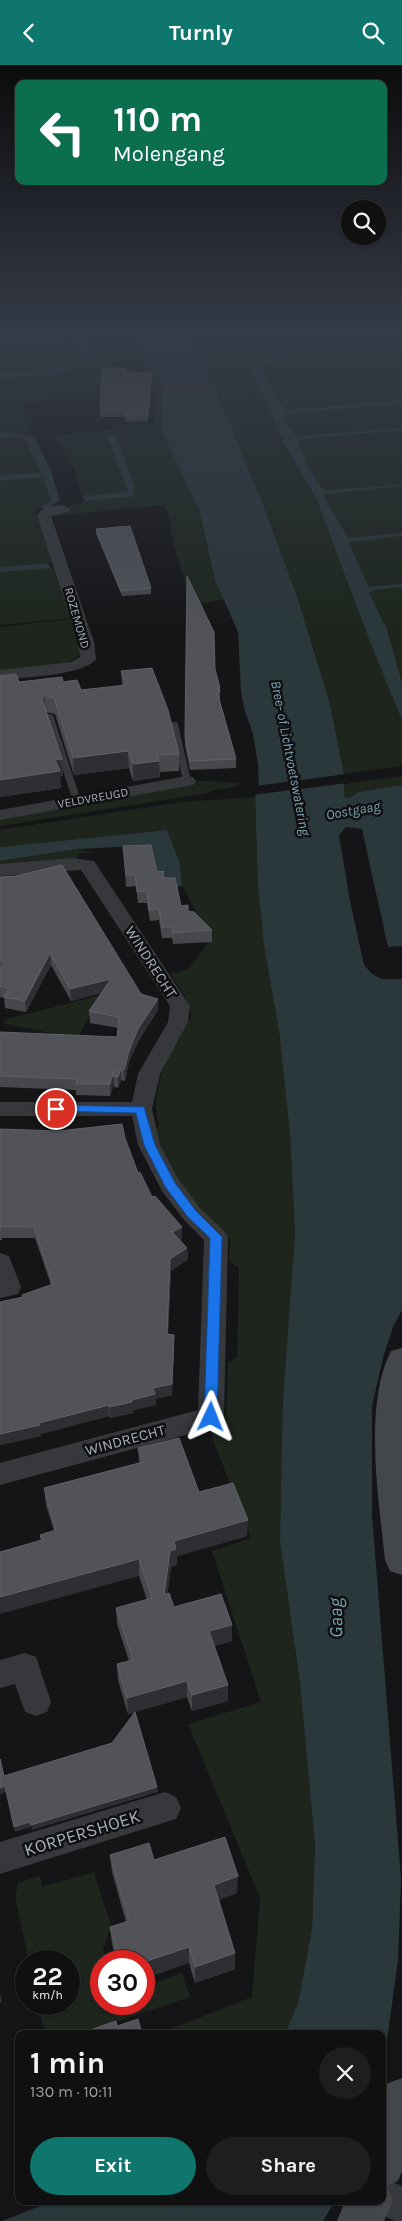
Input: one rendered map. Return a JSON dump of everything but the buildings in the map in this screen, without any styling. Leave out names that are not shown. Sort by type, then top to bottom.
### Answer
[{"type":"main road","points":[[402,1359],[396,1381],[390,1437],[402,1560]]},
{"type":"main road","points":[[386,2152],[402,2100]]},
{"type":"main road","points":[[360,2221],[368,2205]]},
{"type":"street","name":"ROZEMOND","points":[[0,675],[75,666],[88,659],[86,641],[44,515],[48,511],[63,509]]},
{"type":"street","name":"VELDVREUGD","points":[[0,815],[187,781]]},
{"type":"street","name":"WINDRECHT","points":[[0,870],[72,864],[87,865],[180,1006],[178,1021],[149,1074],[140,1109],[149,1145],[170,1185],[192,1214],[216,1237],[211,1417],[0,1474]]},
{"type":"street","points":[[0,1109],[140,1109]]},
{"type":"street","points":[[0,1262],[9,1287],[0,1289]]},
{"type":"street","points":[[0,1674],[25,1667],[36,1702]]},
{"type":"street","name":"KORPERSHOEK","points":[[0,1859],[164,1808]]},
{"type":"street","points":[[386,2198],[402,2205]]},
{"type":"lane","points":[[49,715],[77,801]]},
{"type":"lane","points":[[174,724],[187,781]]},
{"type":"shaded area","points":[[0,433],[30,433],[52,490],[51,500],[35,509],[55,562],[0,567]]},
{"type":"shaded area","points":[[78,433],[171,433],[188,486],[199,509],[215,580],[224,599],[185,607],[190,604],[191,600],[173,543],[169,519],[163,505],[54,516],[55,511],[85,501],[133,497],[135,487],[107,437],[128,492],[82,496],[74,469],[55,435]]},
{"type":"shaded area","points":[[234,433],[402,433],[402,766],[344,774],[330,704],[298,599],[266,512]]},
{"type":"shaded area","points":[[53,567],[73,618],[0,625],[0,572]]},
{"type":"shaded area","points":[[71,619],[81,653],[75,659],[44,668],[0,671],[0,627]]},
{"type":"shaded area","points":[[402,776],[402,785],[358,792],[350,798],[344,797],[344,784]]},
{"type":"shaded area","points":[[190,781],[241,783],[234,787],[210,791],[209,793],[0,826],[0,818]]},
{"type":"shaded area","points":[[255,797],[258,887],[264,946],[279,1031],[290,1134],[295,1235],[280,1542],[300,1683],[315,1845],[312,1929],[298,2003],[287,2030],[168,2030],[252,1997],[260,1898],[188,1724],[261,1702],[212,1551],[251,1538],[210,1432],[226,1415],[228,1362],[237,1357],[239,1268],[229,1261],[230,1239],[195,1202],[173,1174],[159,1144],[155,1127],[159,1126],[156,1113],[157,1098],[163,1069],[183,1028],[191,1017],[190,1006],[171,974],[189,969],[210,940],[182,885],[180,863],[167,830],[0,847],[0,830],[181,802]]},
{"type":"shaded area","points":[[78,849],[94,853],[79,853],[77,860],[0,866],[0,861]]},
{"type":"shaded area","points":[[108,993],[88,1018],[78,1038],[5,1024],[3,1020]]},
{"type":"shaded area","points":[[94,1872],[111,1926],[103,1950],[90,1950],[90,2015],[136,2015],[92,2030],[44,2030],[41,2015],[80,2015],[80,1950],[27,1950],[15,1898],[18,1883],[40,1876],[42,1887]]},
{"type":"shaded area","points":[[182,1973],[190,1997],[155,2009],[155,1983]]},
{"type":"water","points":[[0,433],[8,433],[35,438],[52,474],[60,501],[46,508],[39,507],[51,501],[43,475],[24,438],[0,437]]},
{"type":"water","points":[[234,433],[266,512],[298,599],[330,704],[344,774],[344,797],[350,798],[358,792],[402,785],[402,946],[388,947],[362,829],[346,827],[339,835],[350,901],[364,965],[372,974],[382,979],[402,979],[402,1310],[393,1327],[384,1354],[372,1406],[372,1515],[401,1879],[398,1960],[386,2048],[386,2030],[287,2030],[298,2003],[312,1929],[315,1845],[300,1683],[280,1542],[283,1400],[295,1235],[290,1134],[279,1031],[264,946],[258,887],[255,797],[259,787],[258,764],[253,734],[241,692],[238,632],[215,580],[199,509],[163,434]]},
{"type":"water","points":[[279,433],[293,433],[295,435],[302,436],[372,433],[310,438],[297,441],[309,469],[324,491],[402,484],[402,486],[323,494],[348,538],[402,533],[402,536],[349,542],[370,587],[402,584],[402,587],[374,590],[369,593],[387,629],[402,683],[402,720],[372,647],[317,500]]},
{"type":"water","points":[[107,436],[116,436],[135,487],[133,497],[85,501],[82,496],[128,492]]},
{"type":"water","points":[[48,563],[50,568],[0,572],[0,567]]},
{"type":"water","points":[[167,830],[180,863],[182,885],[179,887],[167,883],[165,872],[158,872],[152,856],[134,846],[78,849],[0,861],[0,847]]},
{"type":"water","points":[[43,2205],[333,2205],[323,2221],[2,2221]]},
{"type":"pier","points":[[346,774],[347,783],[253,795],[256,786]]},
{"type":"waterway","points":[[0,478],[43,475]]},
{"type":"route","points":[[56,1109],[140,1109],[149,1145],[170,1185],[192,1214],[216,1237],[211,1417]]},
{"type":"water label","name":"Bree- of Lichtvoetswatering","points":[[291,758]]},
{"type":"water label","name":"Oostgaag","points":[[353,810]]},
{"type":"water label","name":"Gaag","points":[[335,1618]]}]
